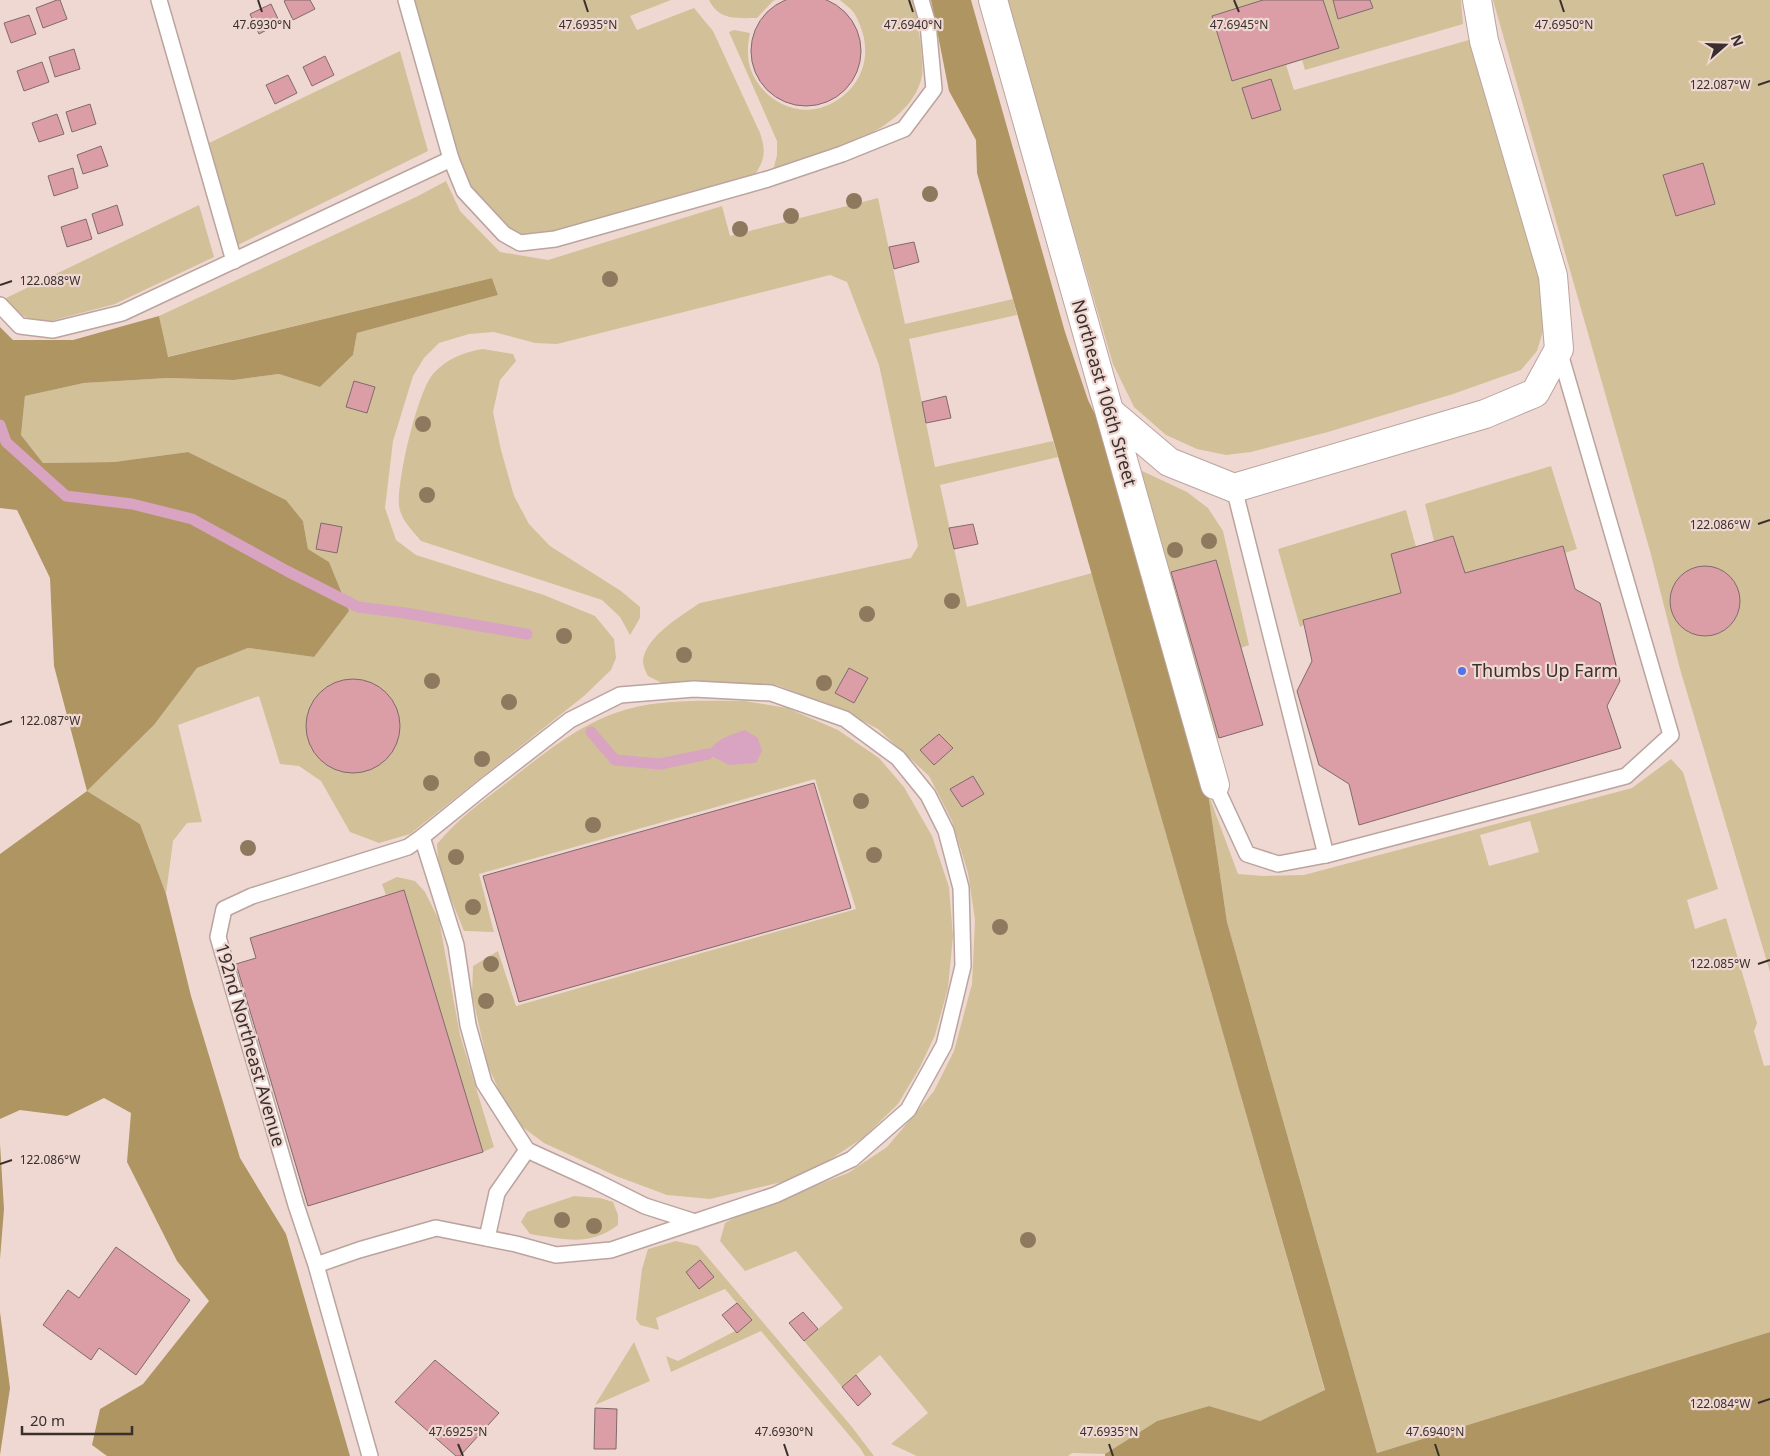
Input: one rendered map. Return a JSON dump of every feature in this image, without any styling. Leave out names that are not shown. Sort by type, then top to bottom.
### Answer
[{"type":"street","name":"Northeast 106th Street","points":[[993,0],[1215,785]]},
{"type":"street","points":[[1110,412],[1169,462],[1234,488],[1486,414],[1535,393],[1559,349],[1553,276],[1484,41],[1477,0]]},
{"type":"lane","points":[[159,0],[234,261]]},
{"type":"lane","points":[[406,0],[451,159],[464,192],[504,234],[520,243],[555,239],[768,179],[842,154],[904,129],[934,89],[928,24],[921,0]]},
{"type":"lane","points":[[0,306],[20,326],[53,330],[122,313],[451,159]]},
{"type":"lane","points":[[1215,785],[1246,854],[1278,864],[1326,855],[1626,776],[1671,735],[1559,349]]},
{"type":"lane","points":[[1234,488],[1326,855]]},
{"type":"lane","name":"192nd Northeast Avenue","points":[[316,1265],[436,1228],[516,1244],[556,1255],[612,1250],[692,1221],[775,1195],[852,1159],[908,1110],[944,1045],[963,966],[961,888],[946,832],[928,796],[898,758],[845,719],[771,693],[694,689],[620,695],[570,720],[422,838],[408,847],[252,896],[224,909],[218,937],[296,1205],[316,1265],[370,1456]]},
{"type":"lane","points":[[422,838],[456,945],[468,1025],[484,1083],[527,1150],[645,1206],[692,1221]]},
{"type":"lane","points":[[487,1238],[497,1194],[527,1150]]},
{"type":"shaded area","points":[[411,0],[671,0],[630,16],[637,30],[694,8],[713,31],[760,133],[764,152],[760,167],[753,178],[517,243],[477,200],[455,150]]},
{"type":"shaded area","points":[[709,0],[776,0],[757,18],[743,18],[730,17],[718,12]]},
{"type":"shaded area","points":[[840,0],[914,0],[921,45],[922,76],[914,96],[900,112],[882,127],[838,148],[773,171],[777,155],[777,141],[729,32],[734,30],[750,33],[749,63],[753,75],[767,94],[777,101],[799,109],[811,110],[823,107],[836,101],[846,93],[854,84],[864,62],[864,36],[859,22],[853,11]]},
{"type":"shaded area","points":[[931,0],[971,0],[1065,332],[1088,400],[1109,443],[1129,532],[1208,793],[1227,922],[1377,1453],[1770,1332],[1770,1456],[1105,1456],[1105,1454],[1157,1421],[1209,1406],[1260,1421],[1325,1390],[977,173],[976,140],[949,91]]},
{"type":"shaded area","points":[[1006,0],[1461,0],[1463,24],[1305,70],[1302,60],[1286,65],[1294,90],[1469,40],[1539,274],[1543,308],[1543,331],[1537,351],[1521,370],[1453,394],[1328,432],[1251,452],[1226,455],[1197,449],[1166,435],[1134,407],[1113,364]]},
{"type":"shaded area","points":[[1493,0],[1770,0],[1770,972],[1680,669],[1650,551]]},
{"type":"shaded area","points":[[400,51],[428,151],[238,245],[209,143]]},
{"type":"shaded area","points":[[446,181],[460,211],[500,252],[548,260],[722,206],[730,236],[878,198],[905,324],[1013,299],[1017,315],[909,339],[935,467],[1053,441],[1058,457],[940,485],[967,607],[1092,573],[1325,1391],[1260,1421],[1209,1406],[1157,1421],[1105,1454],[1072,1453],[1068,1456],[917,1456],[891,1444],[928,1413],[880,1355],[842,1387],[804,1341],[843,1308],[796,1251],[745,1271],[720,1241],[725,1223],[740,1215],[848,1173],[887,1147],[934,1091],[954,1051],[972,984],[975,920],[968,873],[952,821],[929,776],[878,729],[842,710],[777,685],[662,683],[648,676],[643,663],[645,652],[657,635],[700,603],[911,558],[918,546],[879,365],[847,282],[830,275],[557,344],[535,343],[494,332],[469,334],[439,343],[424,358],[413,376],[393,441],[385,508],[396,540],[416,555],[544,595],[595,616],[614,639],[616,658],[611,670],[584,696],[410,834],[379,843],[350,832],[321,781],[299,766],[280,764],[259,696],[178,725],[202,822],[187,823],[173,841],[166,894],[140,824],[87,791],[154,725],[197,668],[248,648],[314,657],[329,562],[308,549],[303,521],[286,500],[188,452],[114,462],[43,463],[21,435],[25,396],[84,383],[168,378],[234,380],[279,374],[320,387],[353,355],[357,333],[498,295],[492,278],[167,357],[159,316],[416,197]]},
{"type":"shaded area","points":[[199,205],[214,257],[115,304],[51,321],[32,320],[17,313],[6,298]]},
{"type":"shaded area","points":[[492,278],[498,295],[357,333],[353,355],[320,387],[279,374],[234,380],[168,378],[84,383],[25,396],[21,435],[43,463],[114,462],[188,452],[286,500],[303,521],[308,549],[329,562],[349,611],[314,657],[248,648],[197,668],[154,725],[87,791],[54,666],[50,578],[17,510],[0,508],[0,327],[13,340],[73,340],[159,316],[168,357]]},
{"type":"shaded area","points":[[483,349],[513,354],[516,361],[500,380],[493,412],[514,496],[529,524],[550,546],[621,591],[640,607],[640,618],[630,635],[620,617],[602,600],[421,541],[402,516],[399,506],[401,477],[409,437],[427,384],[433,374],[450,360],[462,354]]},
{"type":"shaded area","points":[[1551,466],[1577,549],[1565,553],[1562,546],[1465,573],[1453,536],[1434,541],[1425,504]]},
{"type":"shaded area","points":[[1140,470],[1187,492],[1208,508],[1223,531],[1249,645],[1241,648],[1216,560],[1171,573],[1219,738],[1209,742]]},
{"type":"shaded area","points":[[1406,510],[1416,547],[1391,554],[1401,593],[1303,620],[1304,625],[1300,627],[1278,549]]},
{"type":"shaded area","points":[[686,701],[745,701],[787,708],[838,730],[879,758],[904,787],[932,836],[949,887],[953,936],[948,988],[935,1035],[920,1067],[898,1104],[863,1138],[823,1164],[782,1182],[710,1199],[667,1195],[616,1176],[544,1143],[521,1126],[502,1097],[488,1066],[472,994],[473,966],[498,951],[516,1006],[856,909],[815,779],[479,874],[494,932],[464,931],[439,870],[437,844],[469,812],[534,761],[563,740],[594,722],[628,709],[642,706]]},
{"type":"shaded area","points":[[745,730],[758,738],[762,751],[756,763],[729,765],[708,754],[719,741]]},
{"type":"shaded area","points":[[1671,759],[1683,772],[1718,889],[1687,900],[1695,929],[1726,918],[1757,1023],[1754,1031],[1764,1066],[1770,1065],[1770,1332],[1377,1453],[1227,922],[1208,793],[1238,874],[1264,876],[1304,875],[1632,788]],"holes":[[[1530,821],[1539,852],[1489,866],[1480,835]]]},
{"type":"shaded area","points":[[87,791],[140,824],[166,894],[191,996],[240,1158],[286,1234],[350,1456],[107,1456],[92,1445],[100,1409],[143,1384],[209,1301],[177,1261],[127,1162],[131,1113],[104,1098],[67,1116],[20,1110],[0,1119],[0,854]]},
{"type":"shaded area","points":[[397,877],[415,881],[425,892],[439,920],[460,1035],[494,1147],[483,1152],[404,890],[386,895],[382,884]]},
{"type":"shaded area","points":[[0,1144],[4,1209],[0,1259]]},
{"type":"shaded area","points":[[574,1196],[600,1198],[613,1202],[618,1215],[618,1225],[597,1236],[576,1240],[530,1234],[521,1222],[527,1212]]},
{"type":"shaded area","points":[[676,1241],[698,1246],[852,1427],[874,1456],[865,1456],[761,1331],[671,1372],[666,1356],[678,1361],[735,1331],[737,1332],[751,1320],[725,1289],[656,1318],[659,1330],[640,1325],[636,1319],[642,1269],[648,1249]]},
{"type":"shaded area","points":[[0,1312],[10,1388],[0,1455]]},
{"type":"shaded area","points":[[634,1342],[650,1381],[595,1405]]},
{"type":"building","points":[[806,-4],[817,-3],[827,1],[845,12],[856,30],[860,40],[860,62],[856,72],[845,90],[827,101],[817,105],[806,106],[795,105],[785,101],[767,90],[756,72],[752,62],[751,51],[752,40],[756,30],[767,12],[785,1],[795,-3]]},
{"type":"building","points":[[60,0],[67,19],[43,28],[36,8]]},
{"type":"building","points":[[310,0],[315,9],[293,20],[284,1]]},
{"type":"building","points":[[1263,0],[1323,0],[1339,48],[1232,81],[1212,16]]},
{"type":"building","points":[[1333,0],[1370,0],[1373,8],[1338,19]]},
{"type":"building","points":[[271,4],[280,23],[259,34],[250,14]]},
{"type":"building","points":[[29,15],[36,34],[11,43],[4,23]]},
{"type":"building","points":[[74,49],[80,69],[55,77],[49,57]]},
{"type":"building","points":[[325,56],[334,75],[312,86],[303,67]]},
{"type":"building","points":[[42,62],[49,82],[24,91],[17,71]]},
{"type":"building","points":[[288,75],[297,93],[275,104],[266,85]]},
{"type":"building","points":[[1271,79],[1281,110],[1252,119],[1242,88]]},
{"type":"building","points":[[90,104],[96,124],[72,132],[66,112]]},
{"type":"building","points":[[57,114],[64,134],[39,142],[32,123]]},
{"type":"building","points":[[101,146],[108,166],[83,174],[77,155]]},
{"type":"building","points":[[1703,163],[1715,204],[1676,216],[1663,175]]},
{"type":"building","points":[[73,168],[78,188],[54,196],[48,176]]},
{"type":"building","points":[[117,205],[123,225],[98,234],[92,214]]},
{"type":"building","points":[[86,219],[92,239],[67,247],[61,227]]},
{"type":"building","points":[[914,242],[919,262],[894,269],[889,247]]},
{"type":"building","points":[[354,381],[375,387],[367,413],[346,407]]},
{"type":"building","points":[[946,396],[951,418],[926,423],[922,402]]},
{"type":"building","points":[[321,523],[342,527],[337,553],[316,549]]},
{"type":"building","points":[[973,524],[978,544],[954,549],[949,528]]},
{"type":"building","name":"Thumbs Up Farm","points":[[1453,536],[1465,573],[1563,546],[1575,589],[1600,603],[1620,681],[1607,706],[1621,748],[1359,825],[1349,784],[1319,765],[1297,691],[1312,661],[1303,620],[1401,593],[1391,554]]},
{"type":"building","points":[[1216,560],[1263,725],[1219,738],[1171,572]]},
{"type":"building","points":[[1712,566],[1725,572],[1734,581],[1738,587],[1740,601],[1738,615],[1730,626],[1719,634],[1698,636],[1691,634],[1680,626],[1672,615],[1670,594],[1672,587],[1680,576],[1691,568]]},
{"type":"building","points":[[849,668],[868,678],[854,703],[835,693]]},
{"type":"building","points":[[353,679],[371,683],[386,693],[396,708],[400,726],[396,744],[386,759],[371,769],[353,773],[335,769],[320,759],[310,744],[306,726],[310,708],[320,693],[335,683]]},
{"type":"building","points":[[939,734],[953,748],[934,765],[920,750]]},
{"type":"building","points":[[973,776],[984,794],[962,807],[950,789]]},
{"type":"building","points":[[814,783],[851,908],[519,1002],[483,876]]},
{"type":"building","points":[[404,890],[483,1152],[308,1206],[236,964],[256,958],[250,938]]},
{"type":"building","points":[[116,1247],[190,1300],[136,1375],[99,1348],[91,1360],[43,1325],[68,1290],[79,1298]]},
{"type":"building","points":[[700,1260],[714,1277],[699,1289],[686,1272]]},
{"type":"building","points":[[737,1303],[752,1320],[737,1333],[722,1315]]},
{"type":"building","points":[[803,1312],[818,1329],[804,1341],[789,1323]]},
{"type":"building","points":[[435,1360],[499,1413],[460,1456],[456,1456],[395,1402]]},
{"type":"building","points":[[856,1375],[871,1394],[858,1406],[842,1387]]},
{"type":"building","points":[[595,1408],[617,1409],[616,1449],[594,1449]]},
{"type":"waterway","points":[[0,425],[6,442],[66,496],[132,504],[192,519],[358,607],[527,634]]},
{"type":"waterway","points":[[591,732],[615,760],[660,764],[708,754]]},
{"type":"place","name":"Thumbs Up Farm","points":[[1462,671]]}]
